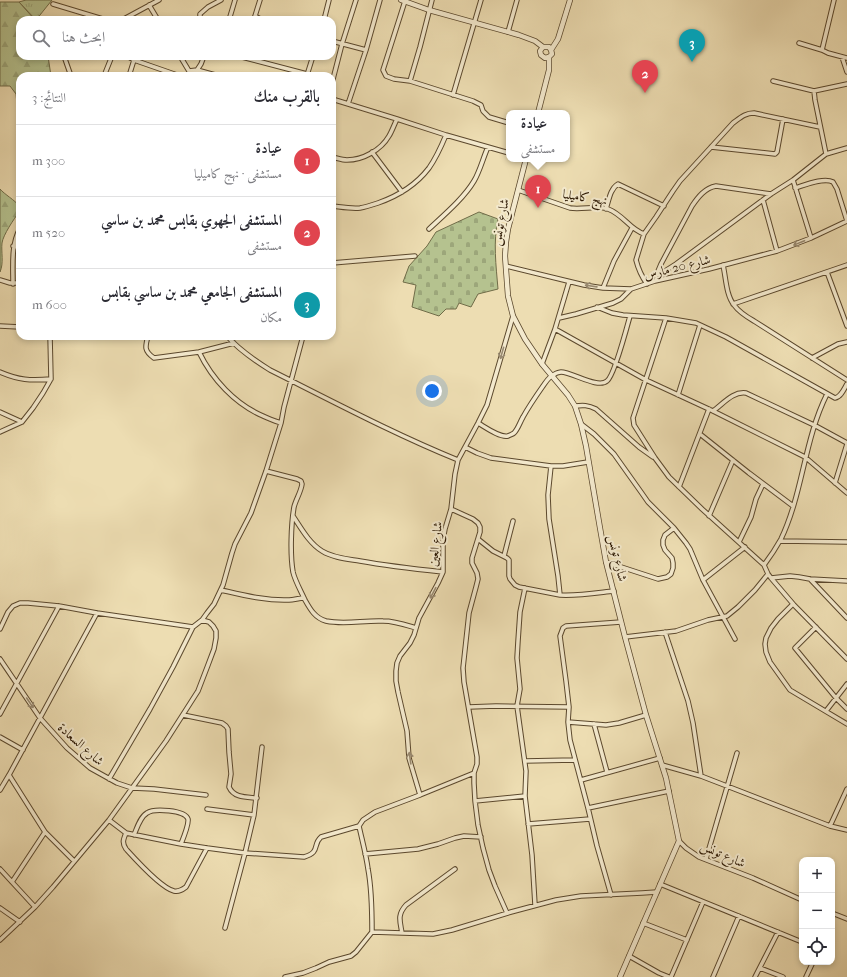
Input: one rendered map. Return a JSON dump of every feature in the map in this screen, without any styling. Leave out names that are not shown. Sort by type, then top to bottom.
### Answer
[{"type":"street","points":[[129,16],[159,0]]},
{"type":"street","points":[[200,16],[204,10],[221,0]]},
{"type":"street","points":[[230,16],[235,0]]},
{"type":"street","points":[[256,16],[260,0]]},
{"type":"street","points":[[325,16],[329,0]]},
{"type":"street","points":[[335,72],[356,0]]},
{"type":"street","points":[[348,104],[366,50],[380,0]]},
{"type":"street","points":[[410,81],[432,0]]},
{"type":"street","points":[[453,95],[481,0]]},
{"type":"street","points":[[508,32],[517,0]]},
{"type":"street","points":[[539,110],[549,70],[549,57],[552,54],[552,50],[558,39],[570,0]]},
{"type":"street","points":[[822,50],[834,0]]},
{"type":"street","points":[[506,123],[489,117],[483,111],[481,105],[477,103],[410,81],[394,79],[386,76],[383,70],[403,1],[429,10],[528,38],[543,47],[547,46],[552,50]]},
{"type":"street","points":[[53,4],[93,16]]},
{"type":"street","points":[[149,5],[156,16]]},
{"type":"street","points":[[336,42],[366,50]]},
{"type":"street","points":[[799,42],[847,58]]},
{"type":"street","points":[[543,47],[540,51],[541,55],[545,58],[549,57]]},
{"type":"street","points":[[842,57],[847,72]]},
{"type":"street","points":[[66,60],[70,72]]},
{"type":"street","points":[[106,72],[110,60]]},
{"type":"street","points":[[130,72],[134,60],[168,72]]},
{"type":"street","points":[[182,60],[189,71],[197,70],[204,72]]},
{"type":"street","points":[[197,70],[202,60]]},
{"type":"street","points":[[255,60],[297,72]]},
{"type":"street","points":[[308,72],[312,60]]},
{"type":"street","points":[[773,81],[814,91],[847,84]]},
{"type":"street","points":[[814,91],[826,154]]},
{"type":"street","points":[[336,100],[506,152]]},
{"type":"street","points":[[647,284],[636,263],[644,234],[680,181],[734,123],[749,113],[757,113],[820,127]]},
{"type":"street","points":[[336,158],[356,159],[372,152],[389,138],[396,119]]},
{"type":"street","points":[[711,147],[775,154],[777,152],[784,119]]},
{"type":"street","points":[[336,206],[360,208],[387,200],[402,192],[422,176],[429,168],[446,135]]},
{"type":"street","points":[[429,229],[450,209],[470,186],[477,174],[488,147]]},
{"type":"street","points":[[656,274],[665,271],[676,264],[763,200],[793,180],[826,154],[847,148]]},
{"type":"street","points":[[372,152],[402,192]]},
{"type":"street","name":"شارع تونس","points":[[525,162],[506,242],[505,256],[508,296],[513,316],[525,339],[542,364],[568,395],[575,406],[581,424],[606,562],[646,714],[669,791],[679,841],[689,851],[699,857],[799,899]]},
{"type":"street","points":[[793,180],[811,238]]},
{"type":"street","points":[[795,188],[826,180],[833,182],[837,189],[847,221]]},
{"type":"street","points":[[606,208],[614,186],[618,184],[621,184],[664,206]]},
{"type":"street","points":[[655,281],[656,274],[692,206],[710,187],[716,186],[772,194]]},
{"type":"street","name":"نهج كاميليا","points":[[518,190],[570,208],[606,208],[622,218],[632,228],[644,234]]},
{"type":"street","points":[[763,200],[777,251]]},
{"type":"street","name":"شارع 20 مارس","points":[[506,266],[569,282],[603,288],[631,289],[655,281],[777,251],[811,238],[847,221]]},
{"type":"street","points":[[603,288],[614,261],[632,228]]},
{"type":"street","points":[[0,280],[13,284],[13,246],[16,234]]},
{"type":"street","points":[[336,263],[415,256]]},
{"type":"street","points":[[723,265],[729,296],[733,304],[743,314],[847,380]]},
{"type":"street","points":[[733,304],[847,266]]},
{"type":"street","points":[[827,272],[847,326]]},
{"type":"street","points":[[542,364],[559,318],[569,282]]},
{"type":"street","points":[[559,318],[612,303],[621,299],[631,289]]},
{"type":"street","points":[[597,307],[612,313],[630,316],[666,318],[696,323],[726,337],[835,398],[839,397],[847,384]]},
{"type":"street","name":"شارع العين","points":[[420,795],[409,758],[407,731],[398,692],[396,670],[397,663],[410,642],[419,618],[443,572],[443,540],[451,509],[458,460],[487,404],[513,316]]},
{"type":"street","points":[[478,423],[504,436],[512,434],[551,375],[560,372],[603,384],[607,382],[616,363],[630,316]]},
{"type":"street","points":[[666,318],[635,411],[633,422],[634,425],[669,477],[764,565],[768,574],[793,604],[847,659]]},
{"type":"street","points":[[678,395],[700,325]]},
{"type":"street","points":[[0,326],[16,327]]},
{"type":"street","points":[[555,329],[646,380],[709,409],[805,457],[847,493]]},
{"type":"street","points":[[0,432],[22,422],[40,398],[50,379],[50,340]]},
{"type":"street","points":[[147,340],[146,350],[154,358],[199,352],[234,343]]},
{"type":"street","points":[[231,340],[255,361],[384,426],[458,460]]},
{"type":"street","points":[[109,780],[150,710],[193,627],[202,620],[214,604],[221,590],[226,577],[233,548],[251,513],[266,471],[281,423],[301,340]]},
{"type":"street","points":[[812,358],[838,344],[847,342]]},
{"type":"street","points":[[199,352],[212,375],[229,394],[248,409],[281,423]]},
{"type":"street","points":[[0,372],[22,380],[50,379]]},
{"type":"street","points":[[713,411],[733,395],[741,392],[746,393],[814,425],[847,443],[835,483]]},
{"type":"street","points":[[764,565],[780,541],[793,506],[814,425],[827,394]]},
{"type":"street","points":[[575,406],[590,406],[596,409],[655,458]]},
{"type":"street","points":[[679,487],[709,409]]},
{"type":"street","points":[[0,412],[22,422]]},
{"type":"street","points":[[581,424],[594,434],[614,454],[648,502],[686,542],[703,580],[735,639]]},
{"type":"street","points":[[700,434],[793,506]]},
{"type":"street","points":[[465,447],[490,458],[551,466],[563,466],[588,462]]},
{"type":"street","points":[[710,516],[732,460]]},
{"type":"street","points":[[551,466],[548,495],[549,519],[560,595]]},
{"type":"street","points":[[266,471],[301,481],[302,488],[295,506],[292,522],[293,572],[304,598],[318,618],[347,623],[384,621],[399,623],[416,628]]},
{"type":"street","points":[[739,542],[751,517],[763,484]]},
{"type":"street","points":[[451,509],[466,515],[478,523],[480,527],[480,532],[472,558],[472,563],[478,579],[469,614],[463,668],[477,757],[477,764],[474,773],[478,825],[489,870],[507,912]]},
{"type":"street","points":[[293,515],[301,529],[311,541],[322,551],[328,554],[392,566],[443,572]]},
{"type":"street","points":[[504,556],[513,521]]},
{"type":"street","points":[[606,562],[658,579],[667,577],[671,574],[673,568],[672,558],[665,550],[663,540],[665,535],[674,528]]},
{"type":"street","points":[[478,539],[493,551],[509,560],[509,576],[515,585],[560,595],[614,591]]},
{"type":"street","points":[[780,541],[847,542]]},
{"type":"street","points":[[703,580],[745,547]]},
{"type":"street","points":[[625,637],[676,631],[708,620],[727,616],[755,590],[768,574]]},
{"type":"street","points":[[771,578],[790,576],[810,579],[847,581]]},
{"type":"street","points":[[810,579],[847,618]]},
{"type":"street","points":[[525,588],[518,632],[517,658],[520,689],[517,706],[526,771],[525,796],[532,855],[535,906]]},
{"type":"street","points":[[221,590],[245,596],[272,600],[304,598]]},
{"type":"street","points":[[0,629],[8,612],[13,606],[20,603],[59,606],[193,627]]},
{"type":"street","points":[[793,604],[778,619],[766,638],[766,652],[770,662],[790,690],[847,724]]},
{"type":"street","points":[[0,713],[59,606]]},
{"type":"street","points":[[0,790],[97,613]]},
{"type":"street","points":[[0,940],[35,907],[109,820],[166,741],[198,692],[214,649],[216,638],[214,626],[209,622],[202,620]]},
{"type":"street","points":[[611,894],[570,740],[568,722],[569,708],[560,636],[563,628],[566,626],[622,622]]},
{"type":"street","points":[[816,627],[795,648],[836,698],[847,709]]},
{"type":"street","points":[[665,632],[688,701],[701,776]]},
{"type":"street","name":"شارع السعادة","points":[[0,659],[40,718],[67,748],[90,768],[109,780],[132,788],[206,795]]},
{"type":"street","points":[[826,711],[847,684]]},
{"type":"street","points":[[469,707],[517,706],[569,708]]},
{"type":"street","points":[[568,722],[606,725],[619,723],[646,714]]},
{"type":"street","points":[[183,715],[222,723],[226,726],[229,732],[231,774],[229,787],[237,796],[257,798]]},
{"type":"street","points":[[594,724],[607,772]]},
{"type":"street","points":[[0,737],[23,750]]},
{"type":"street","points":[[225,928],[254,815],[262,747]]},
{"type":"street","points":[[706,859],[737,753]]},
{"type":"street","points":[[581,780],[660,758]]},
{"type":"street","points":[[525,761],[575,760]]},
{"type":"street","points":[[662,765],[701,776],[830,826],[847,830]]},
{"type":"street","points":[[109,820],[126,833],[181,844],[245,853],[304,857],[313,853],[316,849],[318,840],[321,837],[359,826],[363,820],[374,812],[474,773]]},
{"type":"street","points":[[9,775],[45,832],[74,861]]},
{"type":"street","points":[[830,826],[847,789]]},
{"type":"street","points":[[588,808],[669,791]]},
{"type":"street","points":[[475,801],[525,796]]},
{"type":"street","points":[[134,835],[143,816],[151,810],[181,813],[188,820],[181,844]]},
{"type":"street","points":[[207,810],[254,815]]},
{"type":"street","points":[[528,824],[590,819]]},
{"type":"street","points":[[285,977],[303,973],[329,962],[351,956],[372,932],[372,904],[368,867],[359,826]]},
{"type":"street","points":[[12,882],[45,832]]},
{"type":"street","points":[[126,833],[123,841],[126,849],[154,878],[173,891],[182,890],[186,887],[207,848]]},
{"type":"street","points":[[365,854],[418,849],[464,836],[481,837]]},
{"type":"street","points":[[620,977],[679,841]]},
{"type":"street","points":[[0,869],[35,907]]},
{"type":"street","points":[[402,933],[400,915],[406,905],[455,869]]},
{"type":"street","points":[[660,884],[799,941]]},
{"type":"street","points":[[372,932],[442,933],[507,912],[556,900],[581,896],[657,892]]},
{"type":"street","points":[[629,956],[659,975],[670,977],[703,902]]},
{"type":"street","points":[[0,908],[20,922]]},
{"type":"street","points":[[713,977],[739,916]]},
{"type":"street","points":[[835,916],[847,919]]},
{"type":"street","points":[[643,922],[687,940]]},
{"type":"street","points":[[755,977],[778,932]]},
{"type":"street","points":[[806,977],[812,965]]},
{"type":"street","points":[[760,968],[783,977]]},
{"type":"green space","points":[[26,0],[52,0],[39,16],[32,16],[19,2]]},
{"type":"green space","points":[[0,2],[19,2],[31,16],[16,16],[16,60],[49,60],[50,72],[16,72],[16,94],[10,86],[0,86]]},
{"type":"green space","points":[[0,189],[16,202],[16,216],[4,236],[2,243],[2,265],[0,272]]},
{"type":"green space","points":[[479,212],[498,219],[495,245],[498,289],[478,294],[471,307],[459,303],[456,309],[446,309],[439,316],[412,307],[416,285],[403,282],[409,266],[427,246],[436,232]]},
{"type":"place","name":"المستشفى الجامعي محمد بن ساسي بقابس","points":[[692,62]]},
{"type":"place","name":"المستشفى الجهوي بقابس محمد بن ساسي","points":[[645,93]]},
{"type":"place","name":"عيادة","points":[[538,208]]}]
